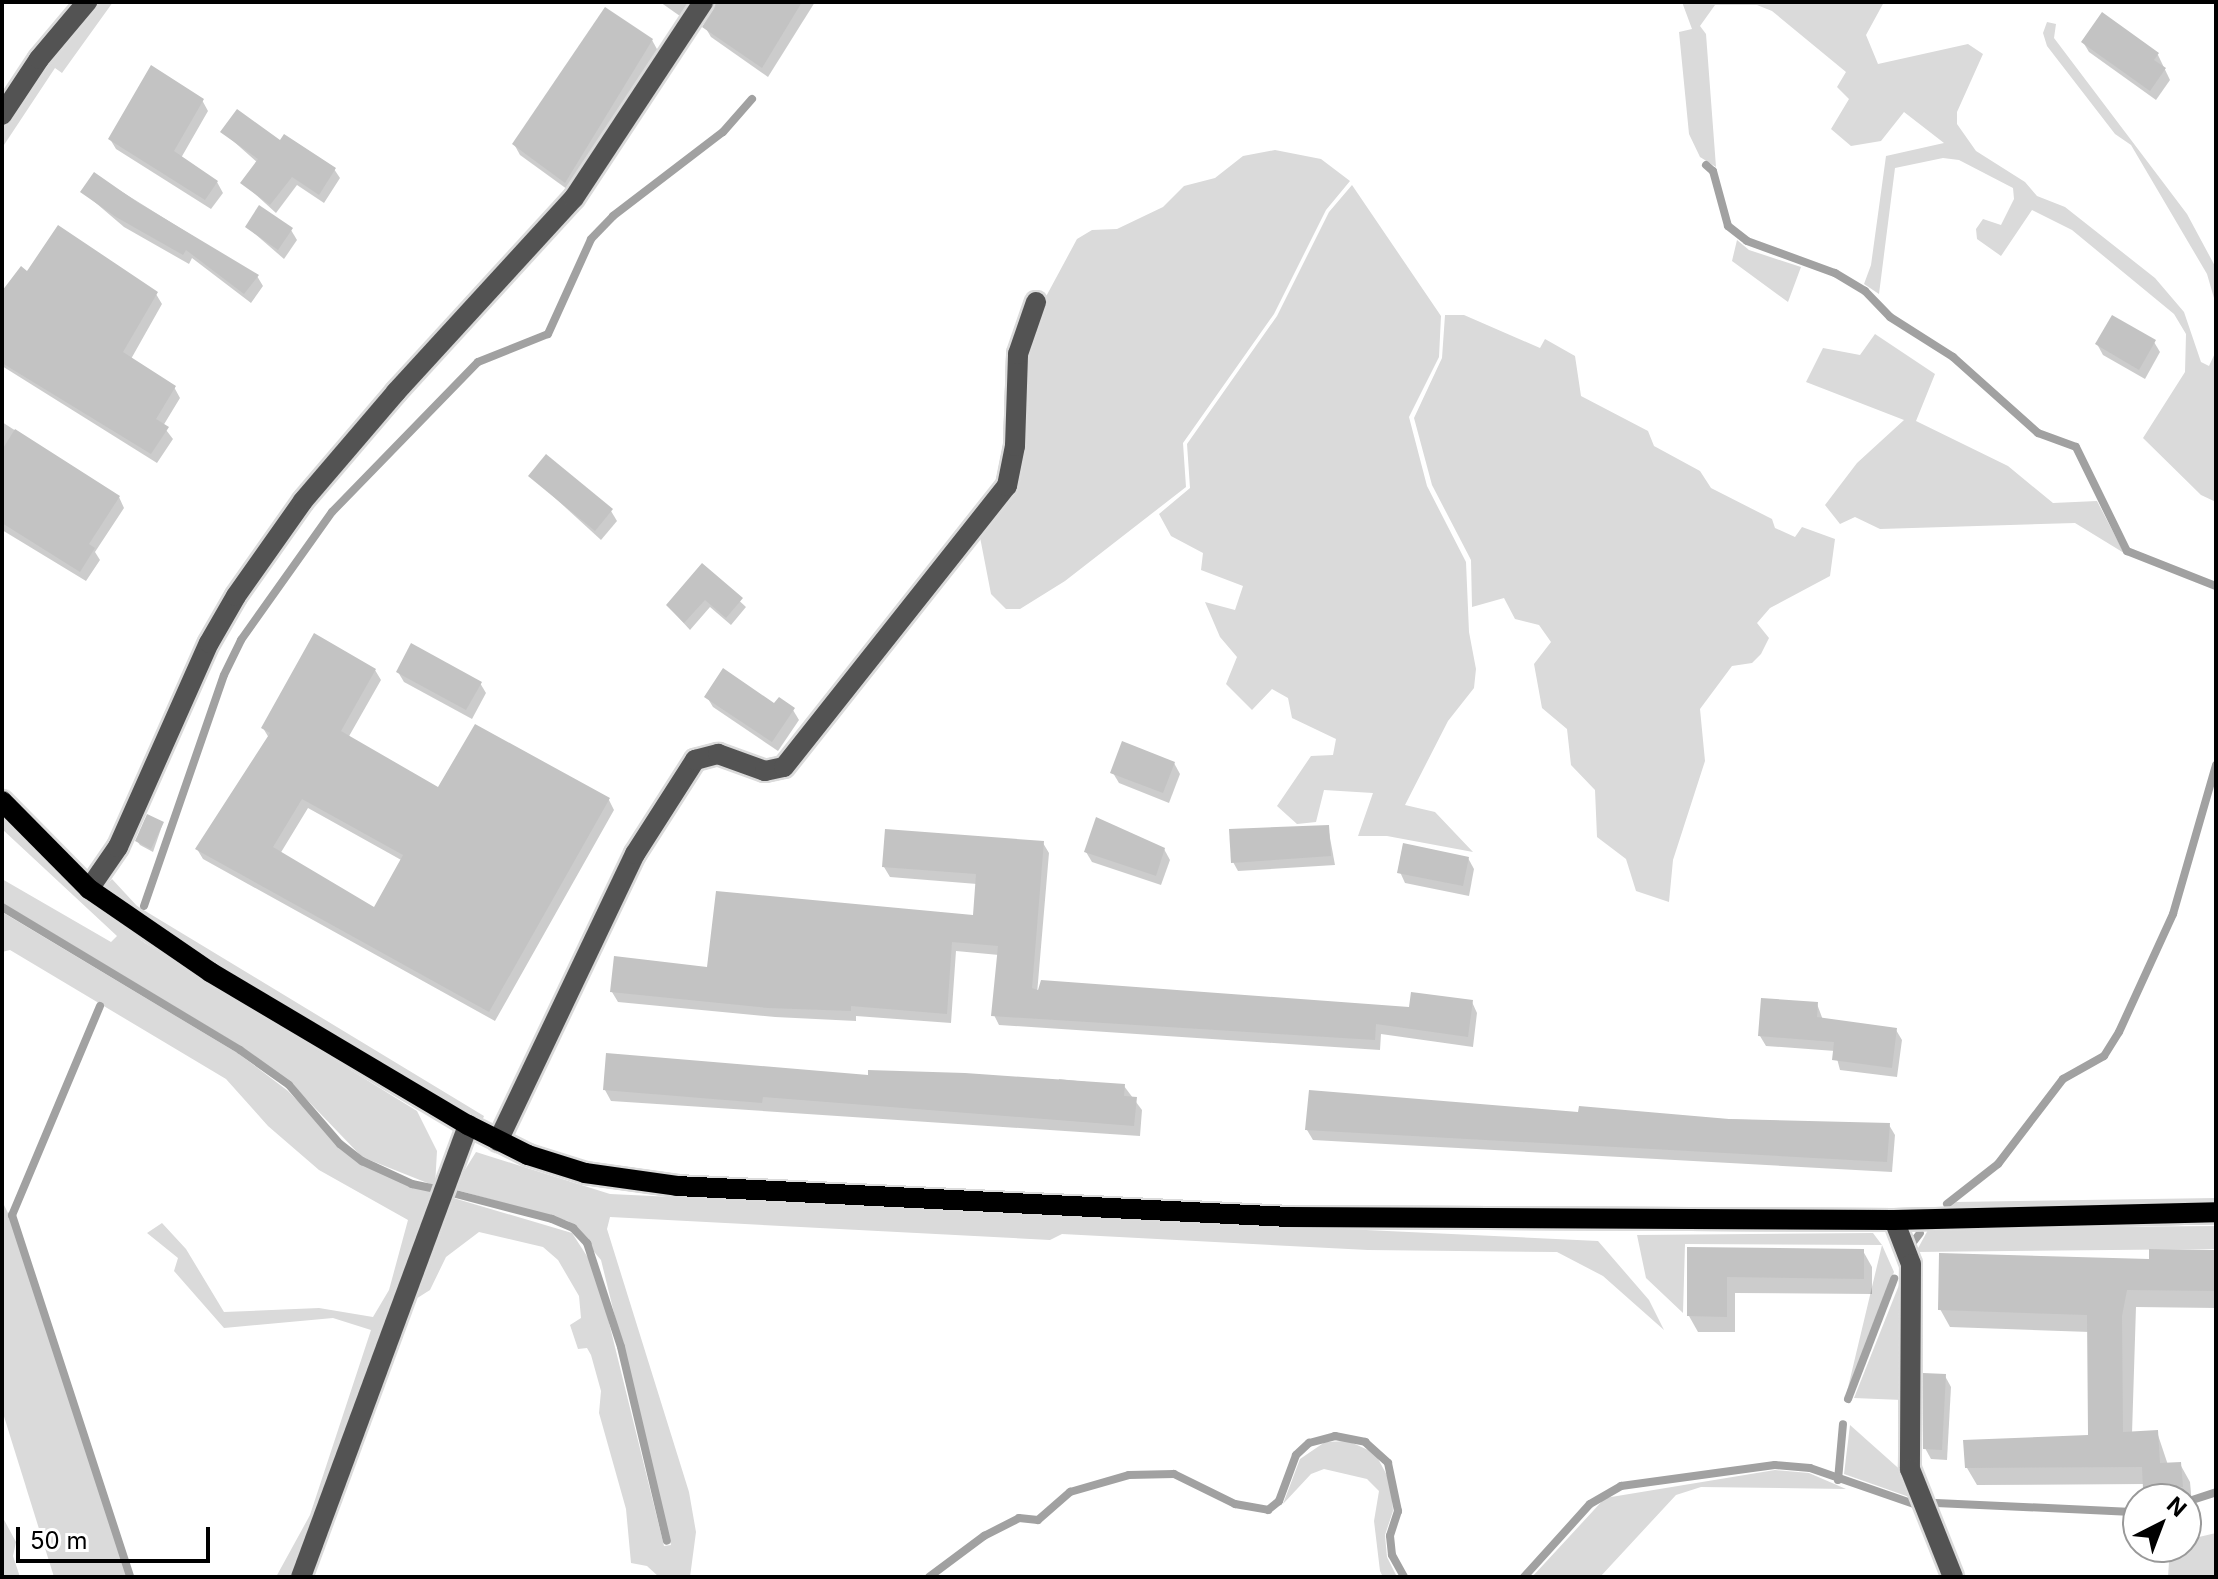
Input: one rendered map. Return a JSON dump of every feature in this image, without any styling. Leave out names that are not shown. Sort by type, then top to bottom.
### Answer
[{"type":"main road","points":[[2,801],[89,889],[210,972],[468,1125],[498,1141],[585,1173],[677,1186],[1288,1217],[1894,1220],[2216,1212]]},
{"type":"street","points":[[2,115],[39,59],[87,2]]},
{"type":"street","points":[[89,889],[118,847],[209,643],[236,596],[303,501],[396,392],[574,198],[703,2]]},
{"type":"street","points":[[498,1141],[635,854],[695,760],[718,754],[765,771],[784,767],[1007,486],[1015,446],[1018,354],[1036,302]]},
{"type":"street","points":[[301,1577],[468,1125]]},
{"type":"street","points":[[1894,1220],[1911,1264],[1910,1469],[1953,1577]]},
{"type":"shaded area","points":[[95,2],[113,2],[62,73],[55,68],[2,148],[2,127],[46,59]]},
{"type":"shaded area","points":[[1682,2],[1884,2],[1866,35],[1878,64],[1968,44],[1983,54],[1957,112],[1957,124],[1976,151],[2025,182],[2037,196],[2065,207],[2155,278],[2184,312],[2201,362],[2209,366],[2216,351],[2216,502],[2201,495],[2143,438],[2185,372],[2186,334],[2174,314],[2072,230],[2032,210],[2001,256],[1977,239],[1976,229],[1983,219],[2001,225],[2014,199],[2013,188],[1959,160],[1943,158],[1895,168],[1879,294],[1864,284],[1871,265],[1886,156],[1944,143],[1904,112],[1881,141],[1851,146],[1831,129],[1849,99],[1837,87],[1846,72],[1772,11],[1757,5],[1715,5],[1700,26],[1706,34],[1716,167],[1700,157],[1689,134],[1679,32],[1692,29]]},
{"type":"shaded area","points":[[2047,22],[2056,24],[2054,38],[2187,214],[2216,268],[2216,305],[2207,274],[2131,145],[2115,134],[2047,46],[2043,33]]},
{"type":"shaded area","points":[[1275,150],[1321,159],[1350,181],[1326,210],[1274,314],[1183,443],[1186,487],[1065,581],[1020,609],[1006,609],[991,594],[979,532],[1006,500],[1021,380],[1042,304],[1077,239],[1092,230],[1117,229],[1163,207],[1184,186],[1215,178],[1243,156]]},
{"type":"shaded area","points":[[1352,185],[1441,316],[1439,357],[1409,417],[1427,486],[1466,562],[1469,632],[1476,669],[1474,688],[1448,721],[1405,805],[1435,812],[1473,852],[1387,836],[1358,836],[1373,793],[1324,790],[1316,822],[1297,824],[1277,806],[1311,756],[1333,755],[1336,739],[1292,718],[1288,698],[1272,689],[1252,710],[1226,684],[1237,657],[1220,637],[1205,602],[1235,610],[1243,586],[1201,570],[1203,553],[1171,536],[1159,514],[1190,488],[1187,444],[1277,316],[1329,212]]},
{"type":"shaded area","points":[[1737,240],[1749,250],[1801,267],[1788,302],[1732,261]]},
{"type":"shaded area","points":[[1445,315],[1464,315],[1540,348],[1545,339],[1575,356],[1581,396],[1648,431],[1654,446],[1700,471],[1711,488],[1772,519],[1775,528],[1795,537],[1802,527],[1835,539],[1830,576],[1770,608],[1757,623],[1769,638],[1761,654],[1752,663],[1732,666],[1700,709],[1705,761],[1673,860],[1669,902],[1636,891],[1626,859],[1597,837],[1595,790],[1571,765],[1567,729],[1542,708],[1534,664],[1551,642],[1539,625],[1515,619],[1504,598],[1472,607],[1471,560],[1432,485],[1414,418],[1442,358]]},
{"type":"shaded area","points":[[1875,334],[1935,374],[1916,421],[2008,466],[2053,503],[2097,501],[2124,553],[2075,523],[1880,529],[1855,517],[1840,524],[1825,505],[1857,463],[1904,420],[1806,382],[1823,348],[1860,355]]},
{"type":"shaded area","points":[[2,816],[82,896],[145,943],[417,1111],[437,1151],[435,1186],[362,1157],[289,1081],[242,1047],[2,903],[2,879],[111,942],[117,936],[2,829]]},
{"type":"shaded area","points":[[112,879],[137,906],[484,1116],[482,1121],[218,968],[103,889]]},
{"type":"shaded area","points":[[2,912],[239,1054],[288,1091],[358,1162],[433,1193],[294,1577],[276,1577],[310,1515],[371,1330],[333,1318],[224,1328],[174,1271],[178,1258],[147,1233],[162,1223],[186,1249],[224,1312],[319,1308],[373,1317],[389,1290],[408,1220],[319,1170],[268,1126],[226,1079],[10,950],[2,952]]},
{"type":"shaded area","points":[[476,1152],[610,1194],[1598,1241],[1649,1300],[1664,1330],[1603,1276],[1557,1252],[1368,1250],[1062,1234],[1050,1240],[610,1217],[607,1229],[689,1492],[696,1532],[690,1577],[659,1577],[647,1566],[631,1563],[626,1509],[599,1413],[601,1391],[591,1355],[587,1348],[578,1349],[570,1325],[581,1318],[579,1296],[558,1260],[543,1247],[479,1232],[446,1257],[430,1290],[411,1302],[450,1197],[572,1233],[596,1270],[664,1546],[671,1545],[601,1260],[568,1221],[453,1189]]},
{"type":"shaded area","points":[[2216,1198],[2216,1204],[1948,1209],[1956,1202]]},
{"type":"shaded area","points":[[2,1201],[128,1577],[54,1577],[2,1410]]},
{"type":"shaded area","points":[[2216,1226],[2216,1249],[1916,1252],[1929,1228]]},
{"type":"shaded area","points":[[1873,1233],[1882,1245],[1685,1244],[1683,1313],[1646,1278],[1637,1235]]},
{"type":"shaded area","points":[[1882,1245],[1894,1272],[1845,1400]]},
{"type":"shaded area","points":[[1901,1280],[1902,1400],[1854,1398]]},
{"type":"shaded area","points":[[1850,1425],[1905,1474],[1912,1498],[1844,1474]]},
{"type":"shaded area","points":[[1348,1441],[1375,1453],[1391,1483],[1393,1511],[1385,1535],[1387,1557],[1397,1577],[1383,1577],[1380,1571],[1374,1521],[1379,1491],[1367,1479],[1324,1469],[1311,1474],[1283,1504],[1300,1459],[1325,1442]]},
{"type":"shaded area","points":[[1775,1470],[1809,1473],[1846,1489],[1701,1487],[1676,1495],[1600,1577],[1532,1577],[1605,1498]]},
{"type":"shaded area","points":[[2,1516],[16,1542],[13,1556],[20,1577],[2,1577]]},
{"type":"shaded area","points":[[2216,1533],[2216,1577],[2168,1577],[2169,1563],[2202,1563],[2202,1536]]},
{"type":"building","points":[[716,2],[802,2],[762,68],[702,27]]},
{"type":"building","points":[[605,7],[653,39],[565,183],[512,144]]},
{"type":"building","points":[[2102,12],[2159,53],[2154,60],[2166,68],[2150,91],[2081,42]]},
{"type":"building","points":[[151,65],[204,99],[174,151],[218,181],[205,200],[108,139]]},
{"type":"building","points":[[237,109],[280,140],[284,134],[336,168],[319,195],[292,177],[270,205],[240,183],[258,159],[220,132]]},
{"type":"building","points":[[94,172],[137,202],[259,275],[244,294],[186,250],[183,255],[116,217],[80,192]]},
{"type":"building","points":[[259,205],[293,228],[278,250],[245,227]]},
{"type":"building","points":[[58,225],[158,292],[123,352],[176,386],[156,419],[169,427],[151,454],[2,363],[2,291],[21,266],[27,271]]},
{"type":"building","points":[[2112,315],[2156,340],[2139,370],[2095,344]]},
{"type":"building","points":[[15,429],[120,496],[89,544],[95,548],[80,572],[2,523],[2,450]]},
{"type":"building","points":[[546,454],[613,509],[595,531],[528,476]]},
{"type":"building","points":[[702,563],[743,598],[726,618],[705,600],[684,623],[666,605]]},
{"type":"building","points":[[314,633],[376,669],[341,731],[438,787],[475,724],[610,798],[489,1012],[195,849],[270,733],[261,728]],"holes":[[[302,799],[403,855],[374,907],[273,847]]]},
{"type":"building","points":[[411,643],[482,682],[466,710],[396,672]]},
{"type":"building","points":[[723,668],[774,703],[779,697],[795,708],[772,742],[704,697]]},
{"type":"building","points":[[1122,741],[1175,762],[1163,793],[1110,773]]},
{"type":"building","points":[[147,814],[164,822],[151,849],[135,841]]},
{"type":"building","points":[[1096,817],[1165,848],[1156,876],[1084,852]]},
{"type":"building","points":[[1329,825],[1331,856],[1231,863],[1229,829]]},
{"type":"building","points":[[885,829],[1044,841],[1032,988],[1038,990],[1041,980],[1409,1007],[1411,992],[1473,1000],[1468,1037],[1376,1024],[1375,1040],[991,1016],[998,946],[952,942],[947,1014],[851,1006],[851,1011],[768,1008],[610,992],[614,956],[707,967],[716,891],[973,915],[976,874],[882,867]]},
{"type":"building","points":[[1403,843],[1469,857],[1463,886],[1397,873]]},
{"type":"building","points":[[1761,998],[1818,1002],[1817,1017],[1897,1028],[1892,1068],[1832,1060],[1834,1042],[1758,1036]]},
{"type":"building","points":[[606,1053],[868,1075],[868,1070],[965,1073],[1125,1084],[1124,1096],[1137,1097],[1134,1126],[763,1097],[762,1103],[603,1090]]},
{"type":"building","points":[[1309,1090],[1578,1112],[1579,1106],[1729,1119],[1890,1123],[1887,1162],[1305,1130]]},
{"type":"building","points":[[1687,1247],[1864,1249],[1864,1279],[1727,1277],[1727,1317],[1687,1316]]},
{"type":"building","points":[[2149,1249],[2216,1250],[2216,1291],[2127,1290],[2122,1316],[2123,1432],[2158,1430],[2160,1463],[2181,1462],[2183,1483],[2143,1483],[2142,1467],[1965,1468],[1963,1440],[2088,1435],[2087,1315],[1938,1310],[1939,1253],[2149,1259]]},
{"type":"building","points":[[1923,1373],[1946,1374],[1942,1450],[1923,1449]]},
{"type":"waterway","points":[[144,906],[224,675],[241,640],[332,512],[478,362],[548,334],[591,239],[613,216],[723,132],[752,99]]},
{"type":"waterway","points":[[1706,165],[1713,171],[1728,226],[1747,241],[1835,273],[1865,291],[1890,317],[1953,357],[2038,433],[2076,447],[2127,551],[2216,586]]},
{"type":"waterway","points":[[1947,1204],[1998,1164],[2063,1079],[2104,1056],[2119,1032],[2173,914],[2216,765]]},
{"type":"waterway","points":[[2,907],[240,1050],[289,1085],[340,1144],[362,1161],[412,1184],[440,1190]]},
{"type":"waterway","points":[[100,1006],[12,1215],[130,1577]]},
{"type":"waterway","points":[[452,1193],[552,1219],[573,1228],[587,1243],[621,1347],[667,1541]]},
{"type":"waterway","points":[[1910,1246],[1920,1233]]},
{"type":"waterway","points":[[1848,1399],[1894,1279]]},
{"type":"waterway","points":[[1838,1480],[1843,1424]]},
{"type":"waterway","points":[[929,1577],[984,1536],[1019,1518],[1038,1520],[1070,1492],[1129,1475],[1174,1474],[1235,1504],[1268,1510],[1279,1501],[1296,1455],[1309,1443],[1335,1436],[1365,1442],[1388,1463],[1398,1511],[1390,1536],[1392,1555],[1404,1577]]},
{"type":"waterway","points":[[1524,1577],[1590,1504],[1621,1486],[1775,1465],[1810,1468],[1914,1504]]},
{"type":"waterway","points":[[2202,1497],[2216,1492]]},
{"type":"waterway","points":[[1936,1503],[2122,1511]]}]
